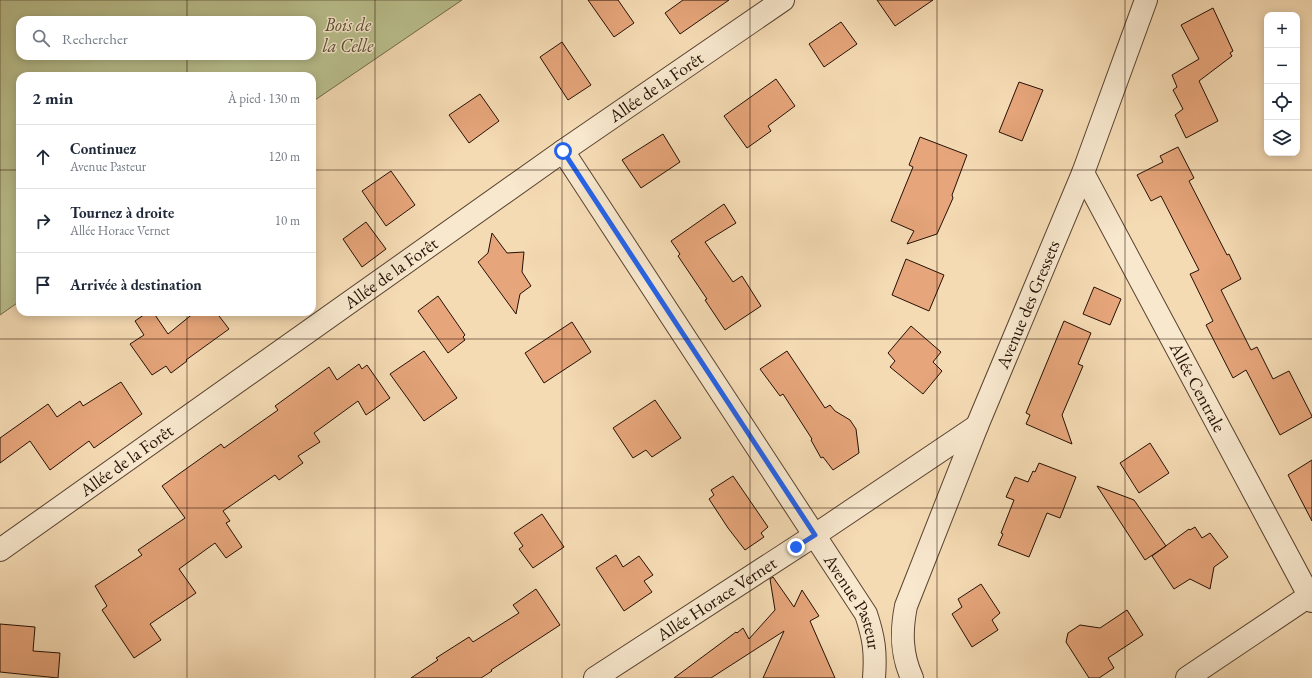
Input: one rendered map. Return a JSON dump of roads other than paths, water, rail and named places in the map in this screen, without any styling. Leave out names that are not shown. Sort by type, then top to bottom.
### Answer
[{"type":"street","name":"Allée de la Forêt","points":[[0,550],[563,151],[783,0]]},
{"type":"street","name":"Avenue des Gressets","points":[[906,606],[978,426],[1083,173],[1146,0]]},
{"type":"street","name":"Avenue Pasteur","points":[[563,151],[866,614],[873,635],[876,657],[874,678]]},
{"type":"street","name":"Allée Centrale","points":[[1083,173],[1311,597]]},
{"type":"street","name":"Allée Horace Vernet","points":[[595,678],[815,535],[978,426]]},
{"type":"street","points":[[1187,678],[1311,597]]},
{"type":"street","name":"Avenue Pasteur","points":[[906,606],[902,625],[903,643],[906,666],[912,678]]},
{"type":"park label","name":"Bois de la Celle","points":[[348,35]]}]
